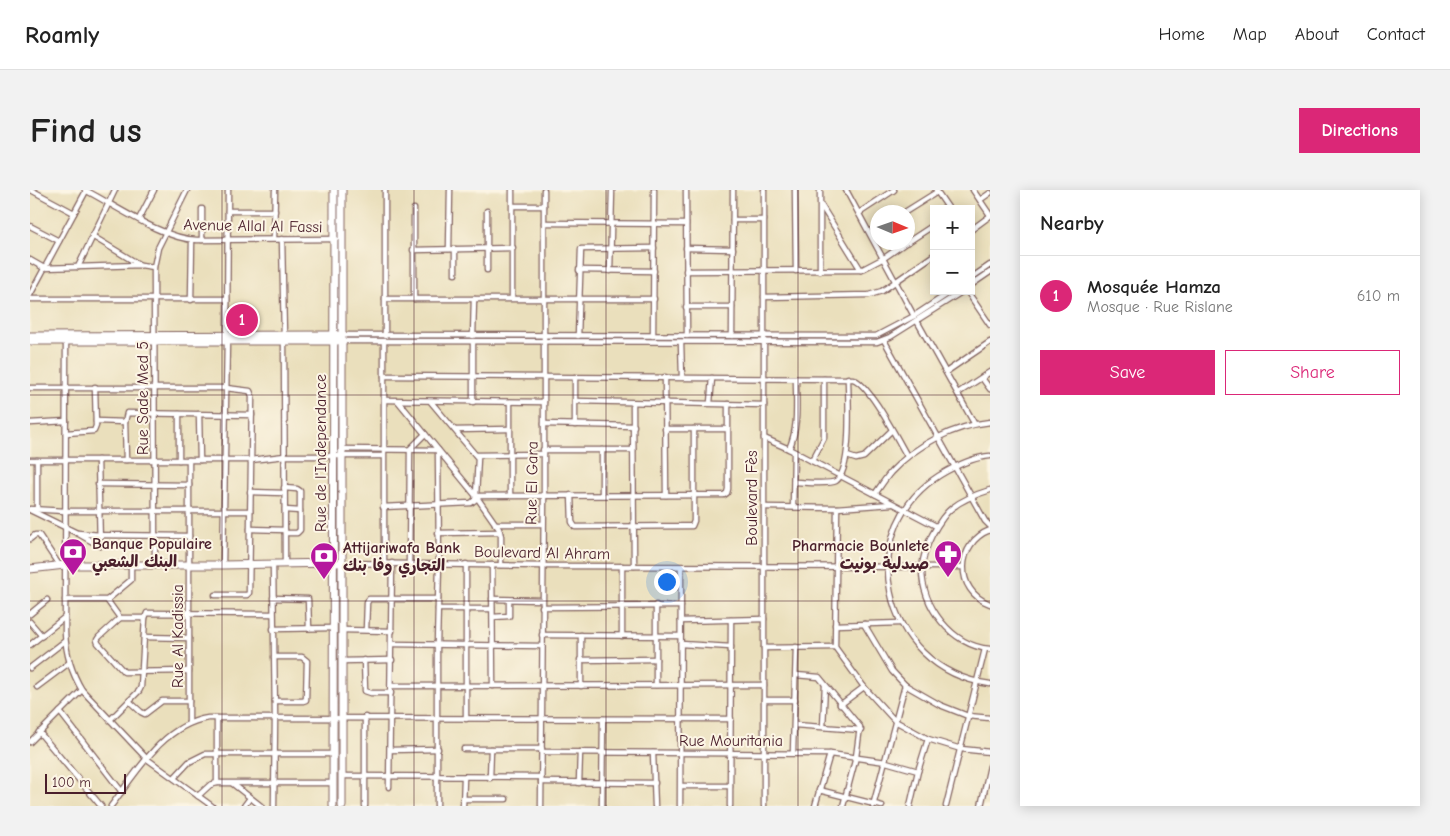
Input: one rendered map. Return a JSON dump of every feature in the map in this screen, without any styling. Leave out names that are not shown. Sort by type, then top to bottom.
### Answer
[{"type":"main road","name":"Rue de l'Independance","points":[[334,190],[342,338],[342,806]]},
{"type":"main road","name":"Rue de l'Independance","points":[[333,806],[334,338],[342,190]]},
{"type":"main road","points":[[30,336],[154,339]]},
{"type":"main road","points":[[30,341],[342,338]]},
{"type":"main road","name":"Boulevard Al Ahram","points":[[30,569],[62,565],[342,563]]},
{"type":"street","points":[[31,190],[74,213]]},
{"type":"street","points":[[86,190],[30,297],[227,299]]},
{"type":"street","name":"Avenue Allal Al Fassi","points":[[86,190],[165,233],[192,240],[338,239]]},
{"type":"street","points":[[78,267],[116,190]]},
{"type":"street","points":[[139,219],[154,190]]},
{"type":"street","points":[[223,565],[229,239],[228,190]]},
{"type":"street","points":[[274,239],[275,190]]},
{"type":"street","points":[[384,563],[385,190]]},
{"type":"street","points":[[450,190],[452,249],[455,274]]},
{"type":"street","points":[[512,190],[512,298]]},
{"type":"street","name":"Rue El Gara","points":[[541,806],[544,190]]},
{"type":"street","points":[[610,271],[612,190]]},
{"type":"street","points":[[653,336],[654,190]]},
{"type":"street","points":[[686,190],[687,336]]},
{"type":"street","points":[[732,336],[733,190]]},
{"type":"street","name":"Boulevard Fès","points":[[764,190],[764,806]]},
{"type":"street","points":[[795,190],[796,271]]},
{"type":"street","points":[[820,190],[820,271]]},
{"type":"street","points":[[847,190],[870,233]]},
{"type":"street","points":[[859,213],[894,190]]},
{"type":"street","points":[[973,190],[990,216],[975,227]]},
{"type":"street","name":"Rue Sade Med 5","points":[[155,565],[154,267],[158,248],[185,191]]},
{"type":"street","points":[[915,205],[937,191],[946,205]]},
{"type":"street","points":[[980,200],[990,193]]},
{"type":"street","points":[[821,204],[861,270]]},
{"type":"street","points":[[512,206],[544,206]]},
{"type":"street","points":[[202,209],[202,240]]},
{"type":"street","points":[[414,209],[414,299]]},
{"type":"street","points":[[228,210],[275,211]]},
{"type":"street","points":[[487,211],[487,270]]},
{"type":"street","points":[[733,220],[764,220]]},
{"type":"street","points":[[544,223],[686,224]]},
{"type":"street","points":[[30,226],[59,241]]},
{"type":"street","points":[[915,237],[930,228]]},
{"type":"street","points":[[92,236],[141,266]]},
{"type":"street","points":[[282,239],[285,563]]},
{"type":"street","points":[[191,300],[192,240]]},
{"type":"street","points":[[414,250],[512,248]]},
{"type":"street","points":[[578,336],[580,249],[654,248]]},
{"type":"street","points":[[686,248],[733,249]]},
{"type":"street","points":[[879,250],[974,424]]},
{"type":"street","points":[[686,270],[861,270],[896,250]]},
{"type":"street","points":[[764,297],[863,296],[882,291],[930,258]]},
{"type":"street","points":[[30,260],[44,268],[154,267]]},
{"type":"street","points":[[975,275],[990,265]]},
{"type":"street","points":[[579,270],[654,271]]},
{"type":"street","points":[[975,283],[990,272]]},
{"type":"street","points":[[543,339],[578,336],[732,336],[764,339],[877,342],[884,340],[947,295]]},
{"type":"street","points":[[342,338],[681,342],[876,336],[916,318],[956,295]]},
{"type":"street","points":[[971,295],[990,324]]},
{"type":"street","points":[[473,402],[474,298]]},
{"type":"street","points":[[385,299],[654,299]]},
{"type":"street","points":[[686,306],[732,307]]},
{"type":"street","points":[[884,340],[990,528],[971,543],[964,559],[963,567],[966,582],[970,588],[980,599],[990,604]]},
{"type":"street","points":[[66,341],[66,528],[62,565],[65,600],[65,640],[69,664],[82,690],[147,759],[212,806]]},
{"type":"street","points":[[681,342],[682,377]]},
{"type":"street","points":[[946,372],[990,342]]},
{"type":"street","points":[[958,393],[990,372]]},
{"type":"street","points":[[384,376],[853,378],[862,384],[907,456]]},
{"type":"street","points":[[575,377],[575,425]]},
{"type":"street","points":[[665,377],[666,495]]},
{"type":"street","points":[[710,403],[712,378]]},
{"type":"street","points":[[812,461],[824,438],[824,378]]},
{"type":"street","points":[[794,482],[829,483],[841,476],[847,456],[848,378]]},
{"type":"street","points":[[982,378],[990,390]]},
{"type":"street","points":[[793,507],[794,482],[791,450],[796,426],[796,379]]},
{"type":"street","points":[[66,432],[94,432],[96,421],[96,387]]},
{"type":"street","points":[[30,388],[226,388],[250,391],[252,396],[252,415],[249,591],[248,595],[215,595]]},
{"type":"street","points":[[384,400],[544,402]]},
{"type":"street","points":[[398,401],[476,496],[495,524],[500,532],[501,565]]},
{"type":"street","points":[[383,507],[471,504],[475,500],[478,460],[476,455],[431,402]]},
{"type":"street","points":[[510,402],[510,495]]},
{"type":"street","points":[[575,402],[764,404]]},
{"type":"street","points":[[633,403],[634,566]]},
{"type":"street","points":[[476,496],[724,495],[728,493],[728,404]]},
{"type":"street","points":[[126,460],[125,422],[127,413],[252,415]]},
{"type":"street","points":[[179,414],[179,460]]},
{"type":"street","points":[[199,414],[200,460]]},
{"type":"street","points":[[96,421],[125,422]]},
{"type":"street","points":[[30,423],[66,422]]},
{"type":"street","points":[[875,494],[890,473],[907,456],[939,436],[974,424],[990,422]]},
{"type":"street","points":[[544,424],[634,426]]},
{"type":"street","points":[[455,430],[509,429]]},
{"type":"street","points":[[665,429],[727,429]]},
{"type":"street","points":[[571,495],[572,522],[575,527],[692,526],[694,521],[694,429]]},
{"type":"street","points":[[847,456],[856,459],[864,457],[892,431]]},
{"type":"street","points":[[410,564],[410,450],[425,434]]},
{"type":"street","points":[[764,438],[791,450],[936,526]]},
{"type":"street","points":[[30,460],[251,460],[285,456],[334,456],[342,452],[384,449],[438,450]]},
{"type":"street","points":[[437,806],[438,450]]},
{"type":"street","points":[[602,450],[602,495]]},
{"type":"street","points":[[476,455],[633,450]]},
{"type":"street","points":[[342,452],[384,456]]},
{"type":"street","points":[[990,456],[983,456],[956,466],[937,477],[919,492],[904,510],[892,537],[888,567],[890,596],[900,623],[914,644],[932,661],[953,674],[976,682],[990,684]]},
{"type":"street","points":[[32,511],[37,460]]},
{"type":"street","points":[[32,511],[99,546],[101,544],[98,511],[98,460]]},
{"type":"street","name":"Rue Al Kadissia","points":[[188,460],[189,722]]},
{"type":"street","points":[[98,484],[189,485]]},
{"type":"street","points":[[250,492],[297,489],[300,491],[299,532],[250,529]]},
{"type":"street","points":[[946,806],[976,682],[987,649],[968,642],[952,632],[939,619],[930,603],[924,586],[922,568],[927,547],[936,526],[951,508],[972,496],[990,490]]},
{"type":"street","points":[[764,507],[837,508],[892,504]]},
{"type":"street","points":[[837,508],[835,647],[864,687],[895,721],[928,739],[961,748],[990,752]]},
{"type":"street","points":[[284,510],[300,511]]},
{"type":"street","points":[[32,511],[250,511]]},
{"type":"street","points":[[495,524],[542,524]]},
{"type":"street","points":[[438,533],[500,532]]},
{"type":"street","points":[[77,533],[189,536]]},
{"type":"street","points":[[30,538],[39,535],[62,565]]},
{"type":"street","name":"Boulevard Al Ahram","points":[[342,563],[543,566],[963,567]]},
{"type":"street","points":[[389,787],[392,563]]},
{"type":"street","points":[[273,564],[274,806]]},
{"type":"street","points":[[466,564],[466,719]]},
{"type":"street","points":[[65,600],[107,600],[131,580],[131,565]]},
{"type":"street","points":[[492,565],[493,686]]},
{"type":"street","points":[[622,566],[622,636]]},
{"type":"street","points":[[680,566],[680,806]]},
{"type":"street","points":[[273,598],[308,600],[309,628]]},
{"type":"street","points":[[366,630],[368,601],[370,599],[438,599]]},
{"type":"street","points":[[492,599],[542,600]]},
{"type":"street","points":[[30,614],[47,600]]},
{"type":"street","points":[[107,600],[120,618]]},
{"type":"street","points":[[493,617],[509,616],[509,600]]},
{"type":"street","points":[[656,606],[656,685]]},
{"type":"street","points":[[542,607],[681,606]]},
{"type":"street","points":[[438,609],[492,609]]},
{"type":"street","points":[[110,720],[140,689],[143,672],[145,618],[148,613],[273,614]]},
{"type":"street","points":[[30,646],[65,617]]},
{"type":"street","points":[[145,618],[120,618],[98,637],[98,644],[122,671],[190,672]]},
{"type":"street","points":[[681,621],[764,619]]},
{"type":"street","points":[[730,806],[731,620]]},
{"type":"street","points":[[30,622],[42,636]]},
{"type":"street","points":[[835,625],[900,623]]},
{"type":"street","points":[[864,624],[892,671],[905,685],[940,705],[968,716],[990,718]]},
{"type":"street","points":[[273,628],[333,628]]},
{"type":"street","points":[[342,630],[392,631]]},
{"type":"street","points":[[542,635],[680,636]]},
{"type":"street","points":[[581,635],[581,686]]},
{"type":"street","points":[[144,637],[190,638]]},
{"type":"street","points":[[30,668],[65,640]]},
{"type":"street","points":[[392,644],[541,646]]},
{"type":"street","points":[[680,644],[731,646]]},
{"type":"street","points":[[793,753],[796,647]]},
{"type":"street","points":[[764,648],[835,647]]},
{"type":"street","points":[[274,657],[302,657],[307,661],[306,700],[275,701]]},
{"type":"street","points":[[580,660],[656,659]]},
{"type":"street","points":[[342,660],[392,660]]},
{"type":"street","points":[[364,660],[365,691],[371,693],[391,693]]},
{"type":"street","points":[[37,687],[69,664]]},
{"type":"street","points":[[796,675],[819,677],[861,730],[843,806]]},
{"type":"street","points":[[391,686],[764,685]]},
{"type":"street","points":[[823,728],[825,685]]},
{"type":"street","points":[[873,805],[905,685]]},
{"type":"street","points":[[840,705],[864,687]]},
{"type":"street","points":[[31,739],[82,690]]},
{"type":"street","points":[[764,700],[795,700]]},
{"type":"street","points":[[130,701],[145,714],[162,701],[190,701]]},
{"type":"street","points":[[60,712],[122,792]]},
{"type":"street","points":[[365,717],[365,806]]},
{"type":"street","points":[[111,806],[147,759],[171,733],[198,719],[390,717],[438,719],[731,719]]},
{"type":"street","points":[[217,718],[217,783]]},
{"type":"street","points":[[602,806],[603,719]]},
{"type":"street","points":[[795,726],[861,730]]},
{"type":"street","points":[[39,732],[101,806]]},
{"type":"street","points":[[910,806],[928,739]]},
{"type":"street","points":[[390,750],[438,749]]},
{"type":"street","name":"Rue Mouritania","points":[[464,749],[830,754],[886,762],[918,771]]},
{"type":"street","points":[[490,778],[491,749]]},
{"type":"street","points":[[579,783],[580,752]]},
{"type":"street","points":[[654,753],[655,806]]},
{"type":"street","points":[[174,778],[189,762],[205,754],[333,754]]},
{"type":"street","points":[[815,806],[830,754]]},
{"type":"street","points":[[981,806],[990,766]]},
{"type":"street","points":[[342,776],[490,778],[602,784],[655,783]]},
{"type":"street","points":[[463,806],[464,778]]},
{"type":"street","points":[[198,796],[207,787],[217,783],[333,783]]},
{"type":"street","points":[[232,783],[261,806]]},
{"type":"street","points":[[681,786],[730,786]]},
{"type":"street","points":[[819,790],[882,806]]},
{"type":"street","points":[[244,806],[250,798]]},
{"type":"street","points":[[464,799],[506,799]]},
{"type":"place","name":"Mosquée Hamza","points":[[242,320]]},
{"type":"place","name":"Banque Populaire البنك الشعبي","points":[[73,576]]},
{"type":"place","name":"Pharmacie Bounlete صيدلية بونيت","points":[[948,578]]},
{"type":"place","name":"Attijariwafa Bank التجاري وفا بنك","points":[[324,580]]}]
